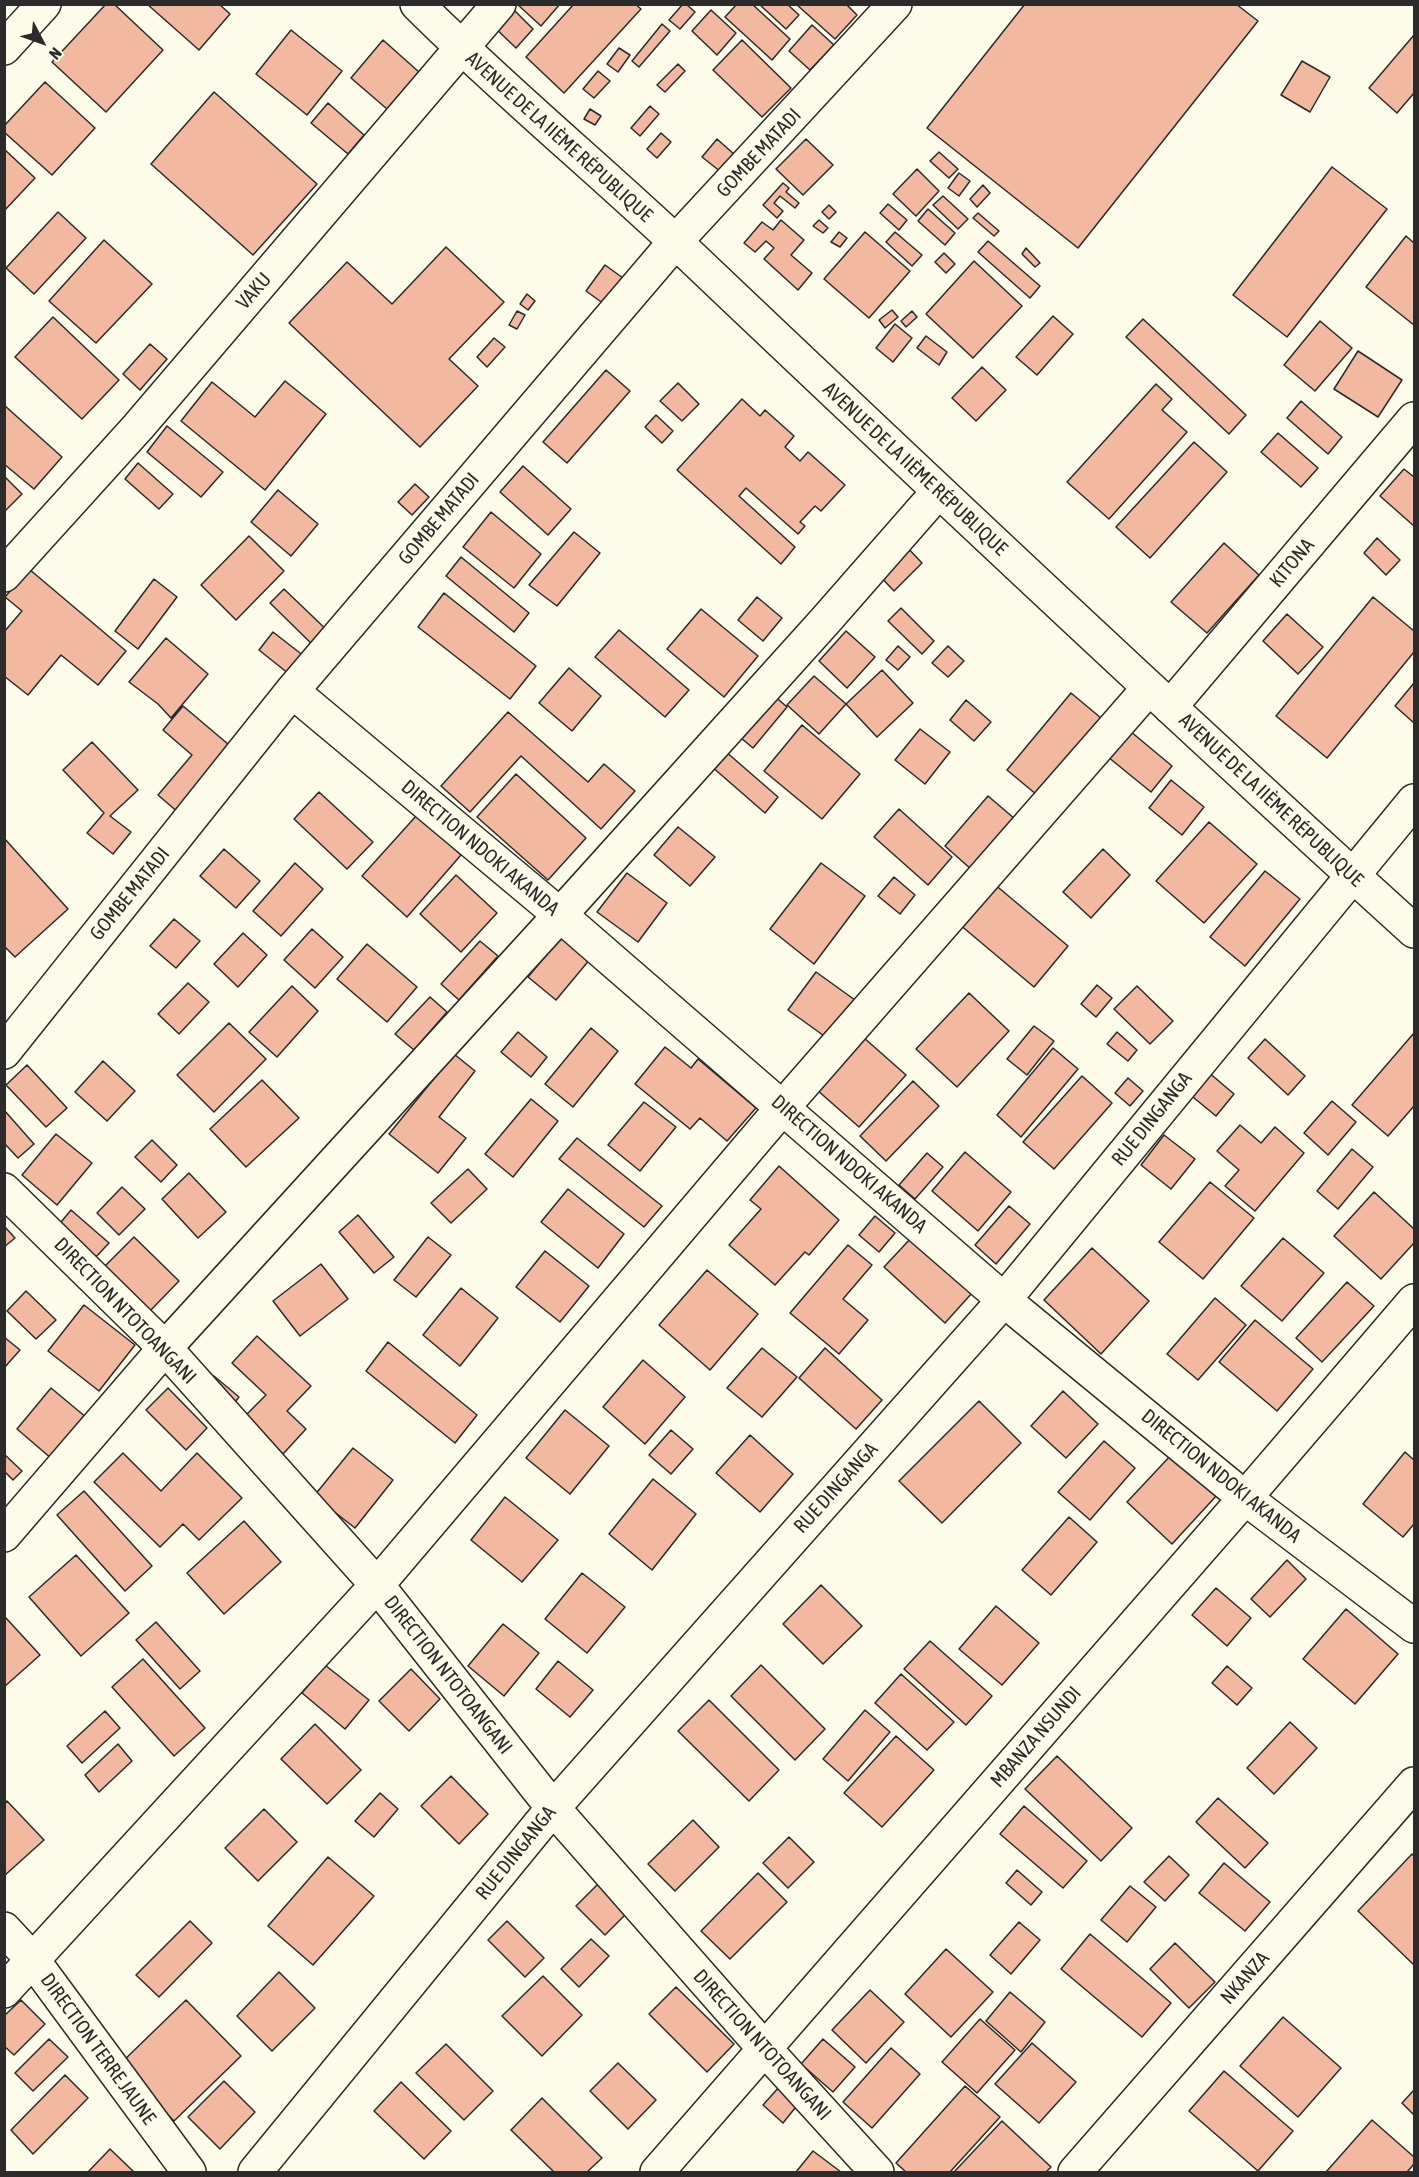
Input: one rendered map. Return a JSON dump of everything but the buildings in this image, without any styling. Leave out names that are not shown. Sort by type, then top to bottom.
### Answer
[{"type":"street","points":[[4,48],[44,4]]},
{"type":"street","name":"AVENUE DE LA IIÈME RÉPUBLIQUE","points":[[417,4],[462,49],[675,242],[938,492],[1414,931]]},
{"type":"street","name":"VAKU","points":[[4,575],[138,427],[499,4]]},
{"type":"street","name":"GOMBE MATADI","points":[[4,1052],[292,691],[675,242],[895,4]]},
{"type":"street","name":"KITONA","points":[[4,1991],[377,1585],[783,1107],[1414,419]]},
{"type":"street","points":[[4,1535],[165,1348],[561,915],[938,492]]},
{"type":"street","name":"DIRECTION NDOKI AKANDA","points":[[292,691],[561,915],[1004,1300],[1245,1498],[1414,1626]]},
{"type":"street","name":"RUE DINGANGA","points":[[255,2172],[553,1808],[1004,1300],[1414,801]]},
{"type":"street","name":"DIRECTION NTOTOANGANI","points":[[4,1190],[165,1348],[377,1585],[553,1808],[764,2048],[877,2172]]},
{"type":"street","name":"MBANZA NSUNDI","points":[[657,2172],[1414,1301]]},
{"type":"street","name":"NKANZA","points":[[1075,2172],[1414,1784]]},
{"type":"street","name":"DIRECTION TERRE JAUNE","points":[[4,1929],[32,1959],[189,2172]]}]
